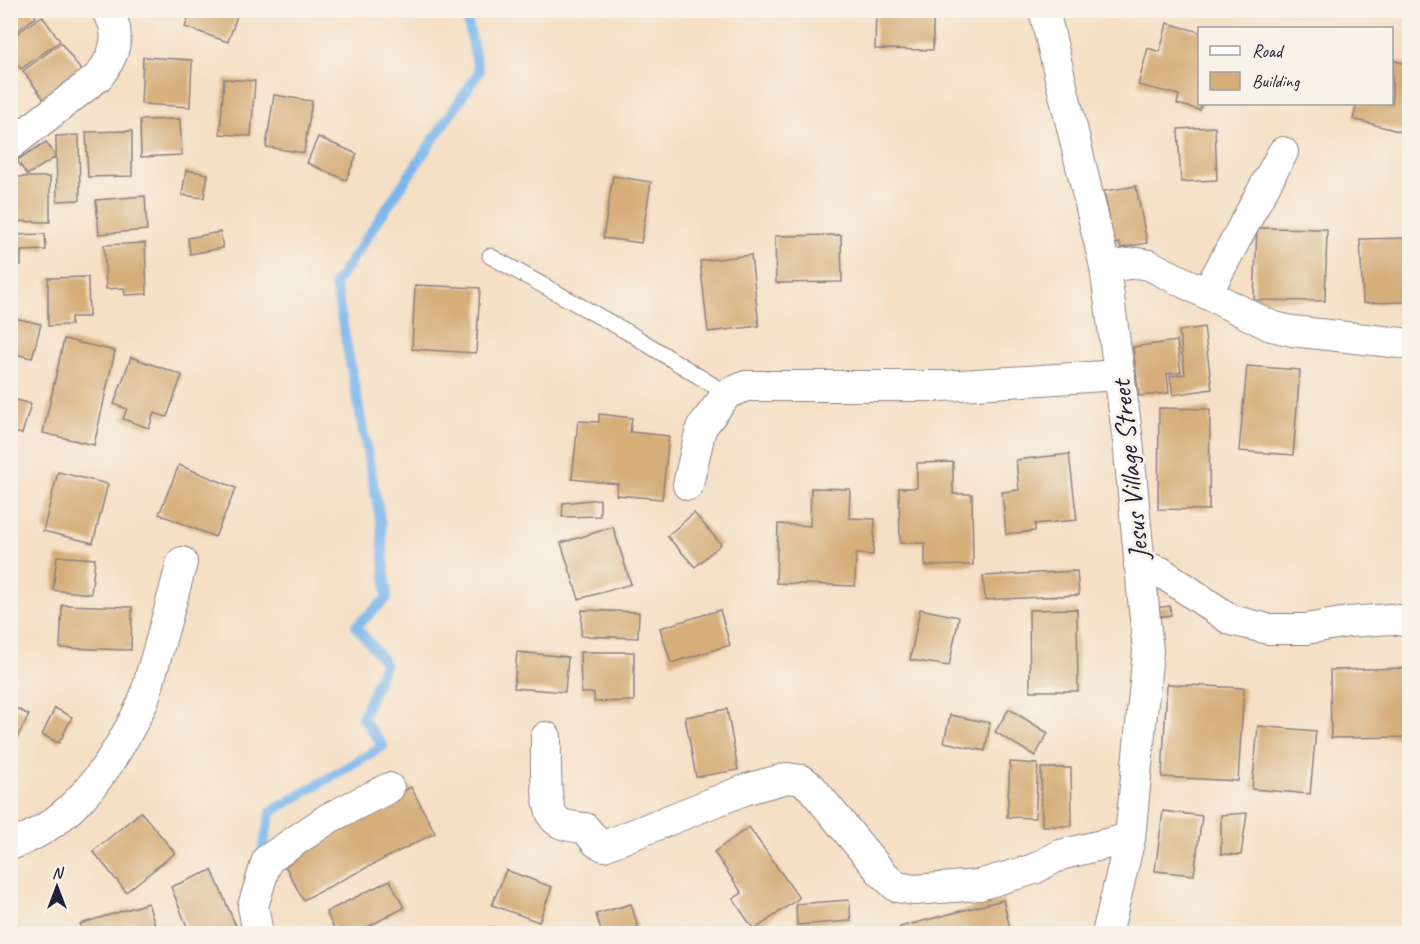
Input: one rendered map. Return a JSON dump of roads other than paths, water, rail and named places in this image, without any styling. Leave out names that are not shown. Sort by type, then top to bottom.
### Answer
[{"type":"street","points":[[10,146],[98,77],[109,64],[116,46],[116,30],[106,10]]},
{"type":"street","name":"Jesus Village Street","points":[[1044,10],[1105,267],[1120,375],[1148,651],[1130,838],[1107,933]]},
{"type":"street","points":[[1208,293],[1283,152]]},
{"type":"street","points":[[1105,267],[1137,263],[1149,265],[1270,326],[1292,331],[1410,344]]},
{"type":"street","points":[[688,485],[701,428],[726,394],[746,386],[944,386],[1120,375]]},
{"type":"street","points":[[10,845],[29,839],[50,825],[73,807],[100,779],[142,703],[182,562]]},
{"type":"street","points":[[1139,565],[1161,573],[1232,620],[1268,630],[1306,630],[1348,622],[1391,619],[1410,622]]},
{"type":"street","points":[[546,737],[548,807],[555,819],[567,826],[585,828],[596,842],[604,846],[747,789],[787,778],[802,780],[811,787],[881,872],[897,887],[914,890],[979,885],[1034,869],[1060,855],[1130,838]]},
{"type":"street","points":[[258,933],[254,906],[267,860],[329,818],[389,788]]},
{"type":"lane","points":[[490,256],[631,334],[726,394]]},
{"type":"waterway","points":[[261,856],[271,812],[383,746],[362,718],[385,663],[356,626],[387,598],[381,524],[335,284],[479,72],[465,10]]}]
